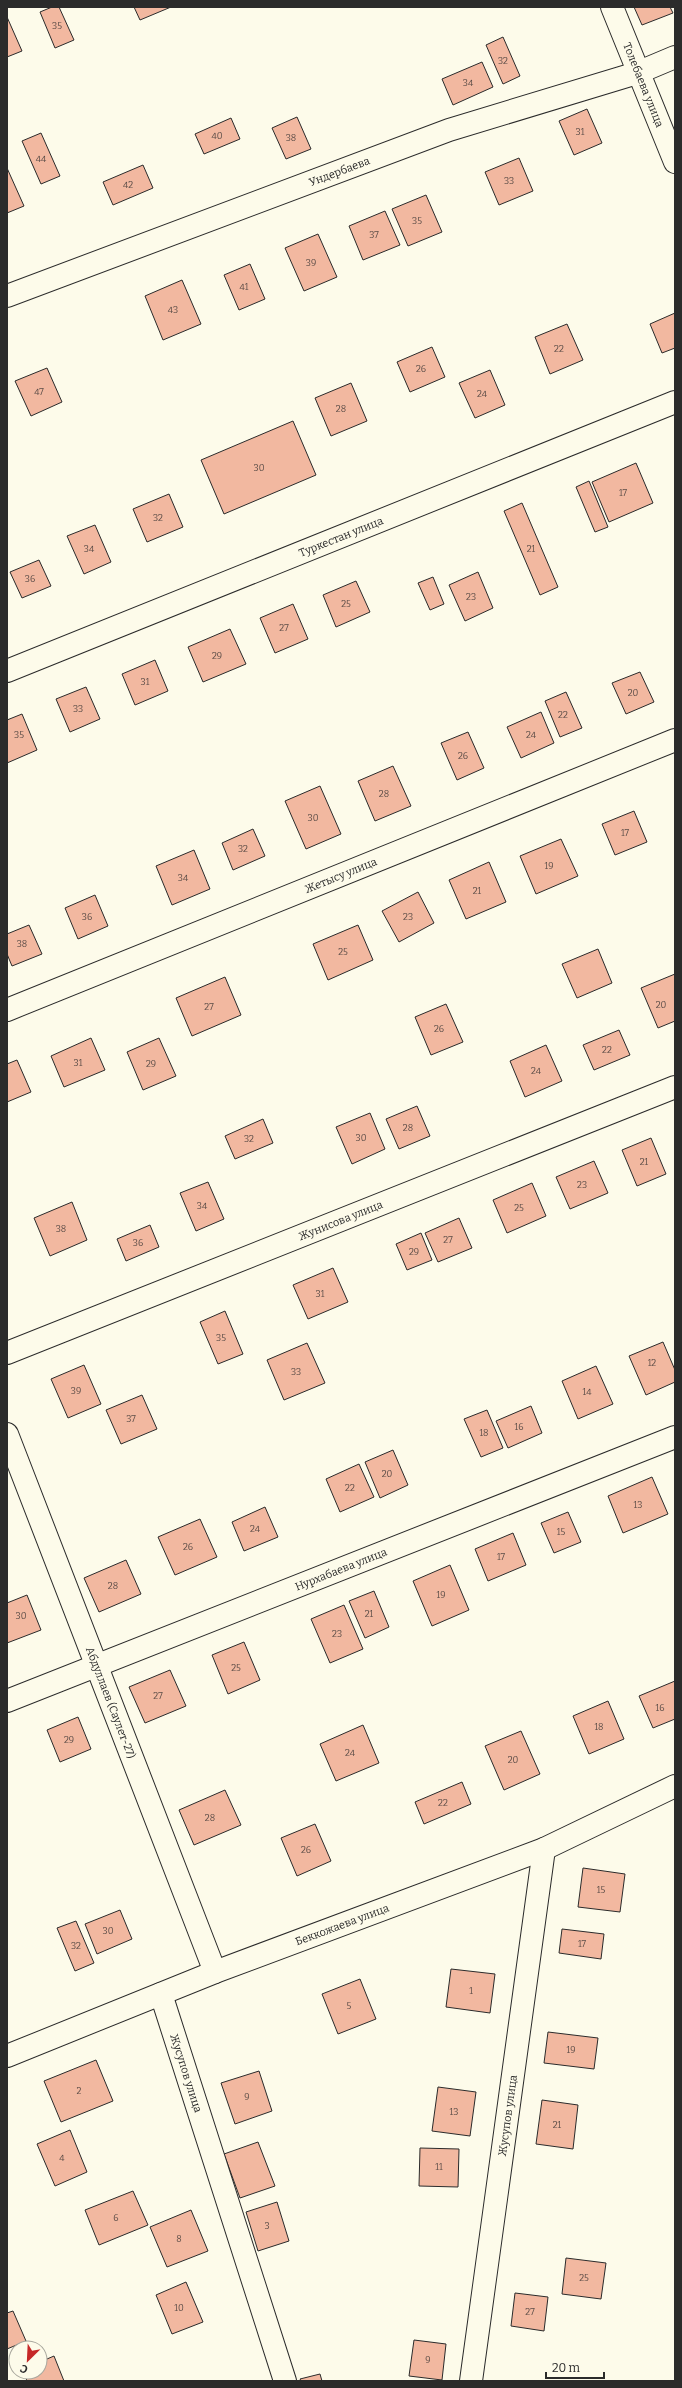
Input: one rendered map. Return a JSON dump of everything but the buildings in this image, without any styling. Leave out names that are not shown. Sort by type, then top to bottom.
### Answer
[{"type":"street","name":"Толебаева улица","points":[[612,7],[637,73],[675,162]]},
{"type":"street","name":"Ундербаева","points":[[7,296],[449,130],[637,73],[675,57]]},
{"type":"street","name":"Туркестан улица","points":[[7,671],[675,402]]},
{"type":"street","name":"Жетысу улица","points":[[7,1010],[675,740]]},
{"type":"street","name":"Жунисова улица","points":[[7,1353],[675,1087]]},
{"type":"street","name":"Абдуллаев (Саулет-27)","points":[[7,1434],[215,1972]]},
{"type":"street","name":"Нурхабаева улица","points":[[7,1700],[675,1437]]},
{"type":"street","name":"Беккожаева улица","points":[[7,2056],[215,1972],[544,1849],[675,1786]]},
{"type":"street","name":"Жусупов улица","points":[[471,2381],[544,1849]]},
{"type":"street","name":"Жусупов улица","points":[[161,1994],[285,2381]]}]
